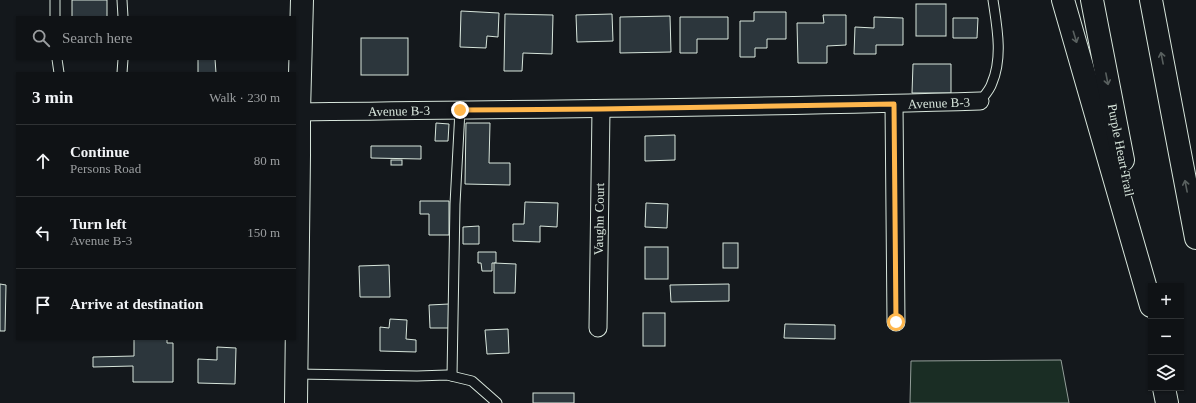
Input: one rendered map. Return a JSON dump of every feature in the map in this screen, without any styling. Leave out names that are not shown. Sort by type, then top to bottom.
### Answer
[{"type":"main road","points":[[296,403],[297,155],[302,0]]},
{"type":"main road","points":[[1064,0],[1148,295]]},
{"type":"main road","name":"Purple Heart Trail","points":[[1092,0],[1148,286]]},
{"type":"main road","points":[[1151,0],[1196,238]]},
{"type":"main road","points":[[1165,391],[1167,403]]},
{"type":"street","name":"Avenue B-3","points":[[298,112],[601,109],[980,101]]},
{"type":"street","points":[[894,104],[896,322]]},
{"type":"street","name":"Vaughn Court","points":[[598,328],[601,109]]},
{"type":"lane","points":[[55,0],[55,16]]},
{"type":"lane","points":[[122,0],[123,16]]},
{"type":"lane","points":[[980,101],[992,84],[998,63],[998,37],[993,0]]},
{"type":"lane","points":[[57,60],[59,72]]},
{"type":"lane","points":[[122,72],[124,60]]},
{"type":"lane","points":[[452,376],[455,204],[460,110]]},
{"type":"lane","points":[[296,374],[447,375],[472,381],[497,403]]},
{"type":"green space","points":[[1061,360],[1069,403],[910,403],[911,361]]},
{"type":"building","points":[[72,0],[107,0],[107,16],[72,16]]},
{"type":"building","points":[[916,4],[946,4],[946,36],[916,36]]},
{"type":"building","points":[[461,11],[499,13],[498,37],[487,36],[486,48],[460,47]]},
{"type":"building","points":[[754,12],[786,12],[786,39],[767,39],[767,48],[755,48],[755,57],[740,57],[740,21],[754,21]]},
{"type":"building","points":[[505,14],[553,15],[552,54],[523,53],[522,71],[504,71]]},
{"type":"building","points":[[612,14],[613,41],[577,42],[576,15]]},
{"type":"building","points":[[823,15],[846,15],[846,45],[827,46],[827,63],[798,63],[797,23],[824,23]]},
{"type":"building","points":[[670,16],[671,52],[620,53],[620,17]]},
{"type":"building","points":[[680,17],[728,17],[728,39],[697,39],[697,53],[680,53]]},
{"type":"building","points":[[874,17],[903,18],[903,45],[876,45],[876,54],[854,54],[855,27],[874,28]]},
{"type":"building","points":[[953,18],[978,18],[977,38],[953,38]]},
{"type":"building","points":[[361,38],[408,38],[408,75],[361,75]]},
{"type":"building","points":[[198,60],[215,60],[216,72],[198,72]]},
{"type":"building","points":[[913,64],[951,64],[951,93],[912,93]]},
{"type":"building","points":[[436,123],[449,124],[448,141],[435,141]]},
{"type":"building","points":[[466,123],[490,123],[489,163],[510,163],[510,185],[465,184]]},
{"type":"building","points":[[675,135],[675,160],[645,161],[645,136]]},
{"type":"building","points":[[371,146],[421,146],[421,159],[371,158]]},
{"type":"building","points":[[391,160],[402,160],[402,165],[391,165]]},
{"type":"building","points":[[420,201],[449,201],[449,235],[429,235],[429,214],[420,214]]},
{"type":"building","points":[[525,202],[558,203],[557,227],[540,226],[540,242],[513,241],[513,224],[524,224]]},
{"type":"building","points":[[646,203],[668,204],[667,228],[645,227]]},
{"type":"building","points":[[479,226],[479,244],[463,244],[463,227]]},
{"type":"building","points":[[723,243],[738,243],[738,268],[723,268]]},
{"type":"building","points":[[645,247],[668,247],[668,279],[645,279]]},
{"type":"building","points":[[478,252],[496,252],[496,263],[492,263],[492,271],[482,271],[481,263],[478,263]]},
{"type":"building","points":[[494,263],[516,264],[515,293],[494,293]]},
{"type":"building","points":[[389,265],[390,297],[360,297],[359,266]]},
{"type":"building","points":[[0,284],[6,285],[5,331],[0,331]]},
{"type":"building","points":[[729,284],[729,301],[671,302],[670,285]]},
{"type":"building","points":[[449,304],[449,328],[430,328],[429,305]]},
{"type":"building","points":[[643,313],[665,313],[665,346],[643,346]]},
{"type":"building","points":[[390,319],[407,320],[406,339],[416,340],[416,352],[380,351],[380,327],[389,328]]},
{"type":"building","points":[[785,324],[835,325],[835,339],[784,338]]},
{"type":"building","points":[[508,329],[509,353],[487,354],[485,330]]},
{"type":"building","points":[[134,340],[167,340],[167,343],[173,343],[173,382],[133,382],[133,366],[93,367],[93,357],[134,356]]},
{"type":"building","points":[[217,347],[236,348],[235,384],[198,383],[198,359],[217,360]]},
{"type":"building","points":[[533,393],[574,393],[574,403],[533,403]]},
{"type":"route","points":[[460,110],[894,104],[896,322]]}]
